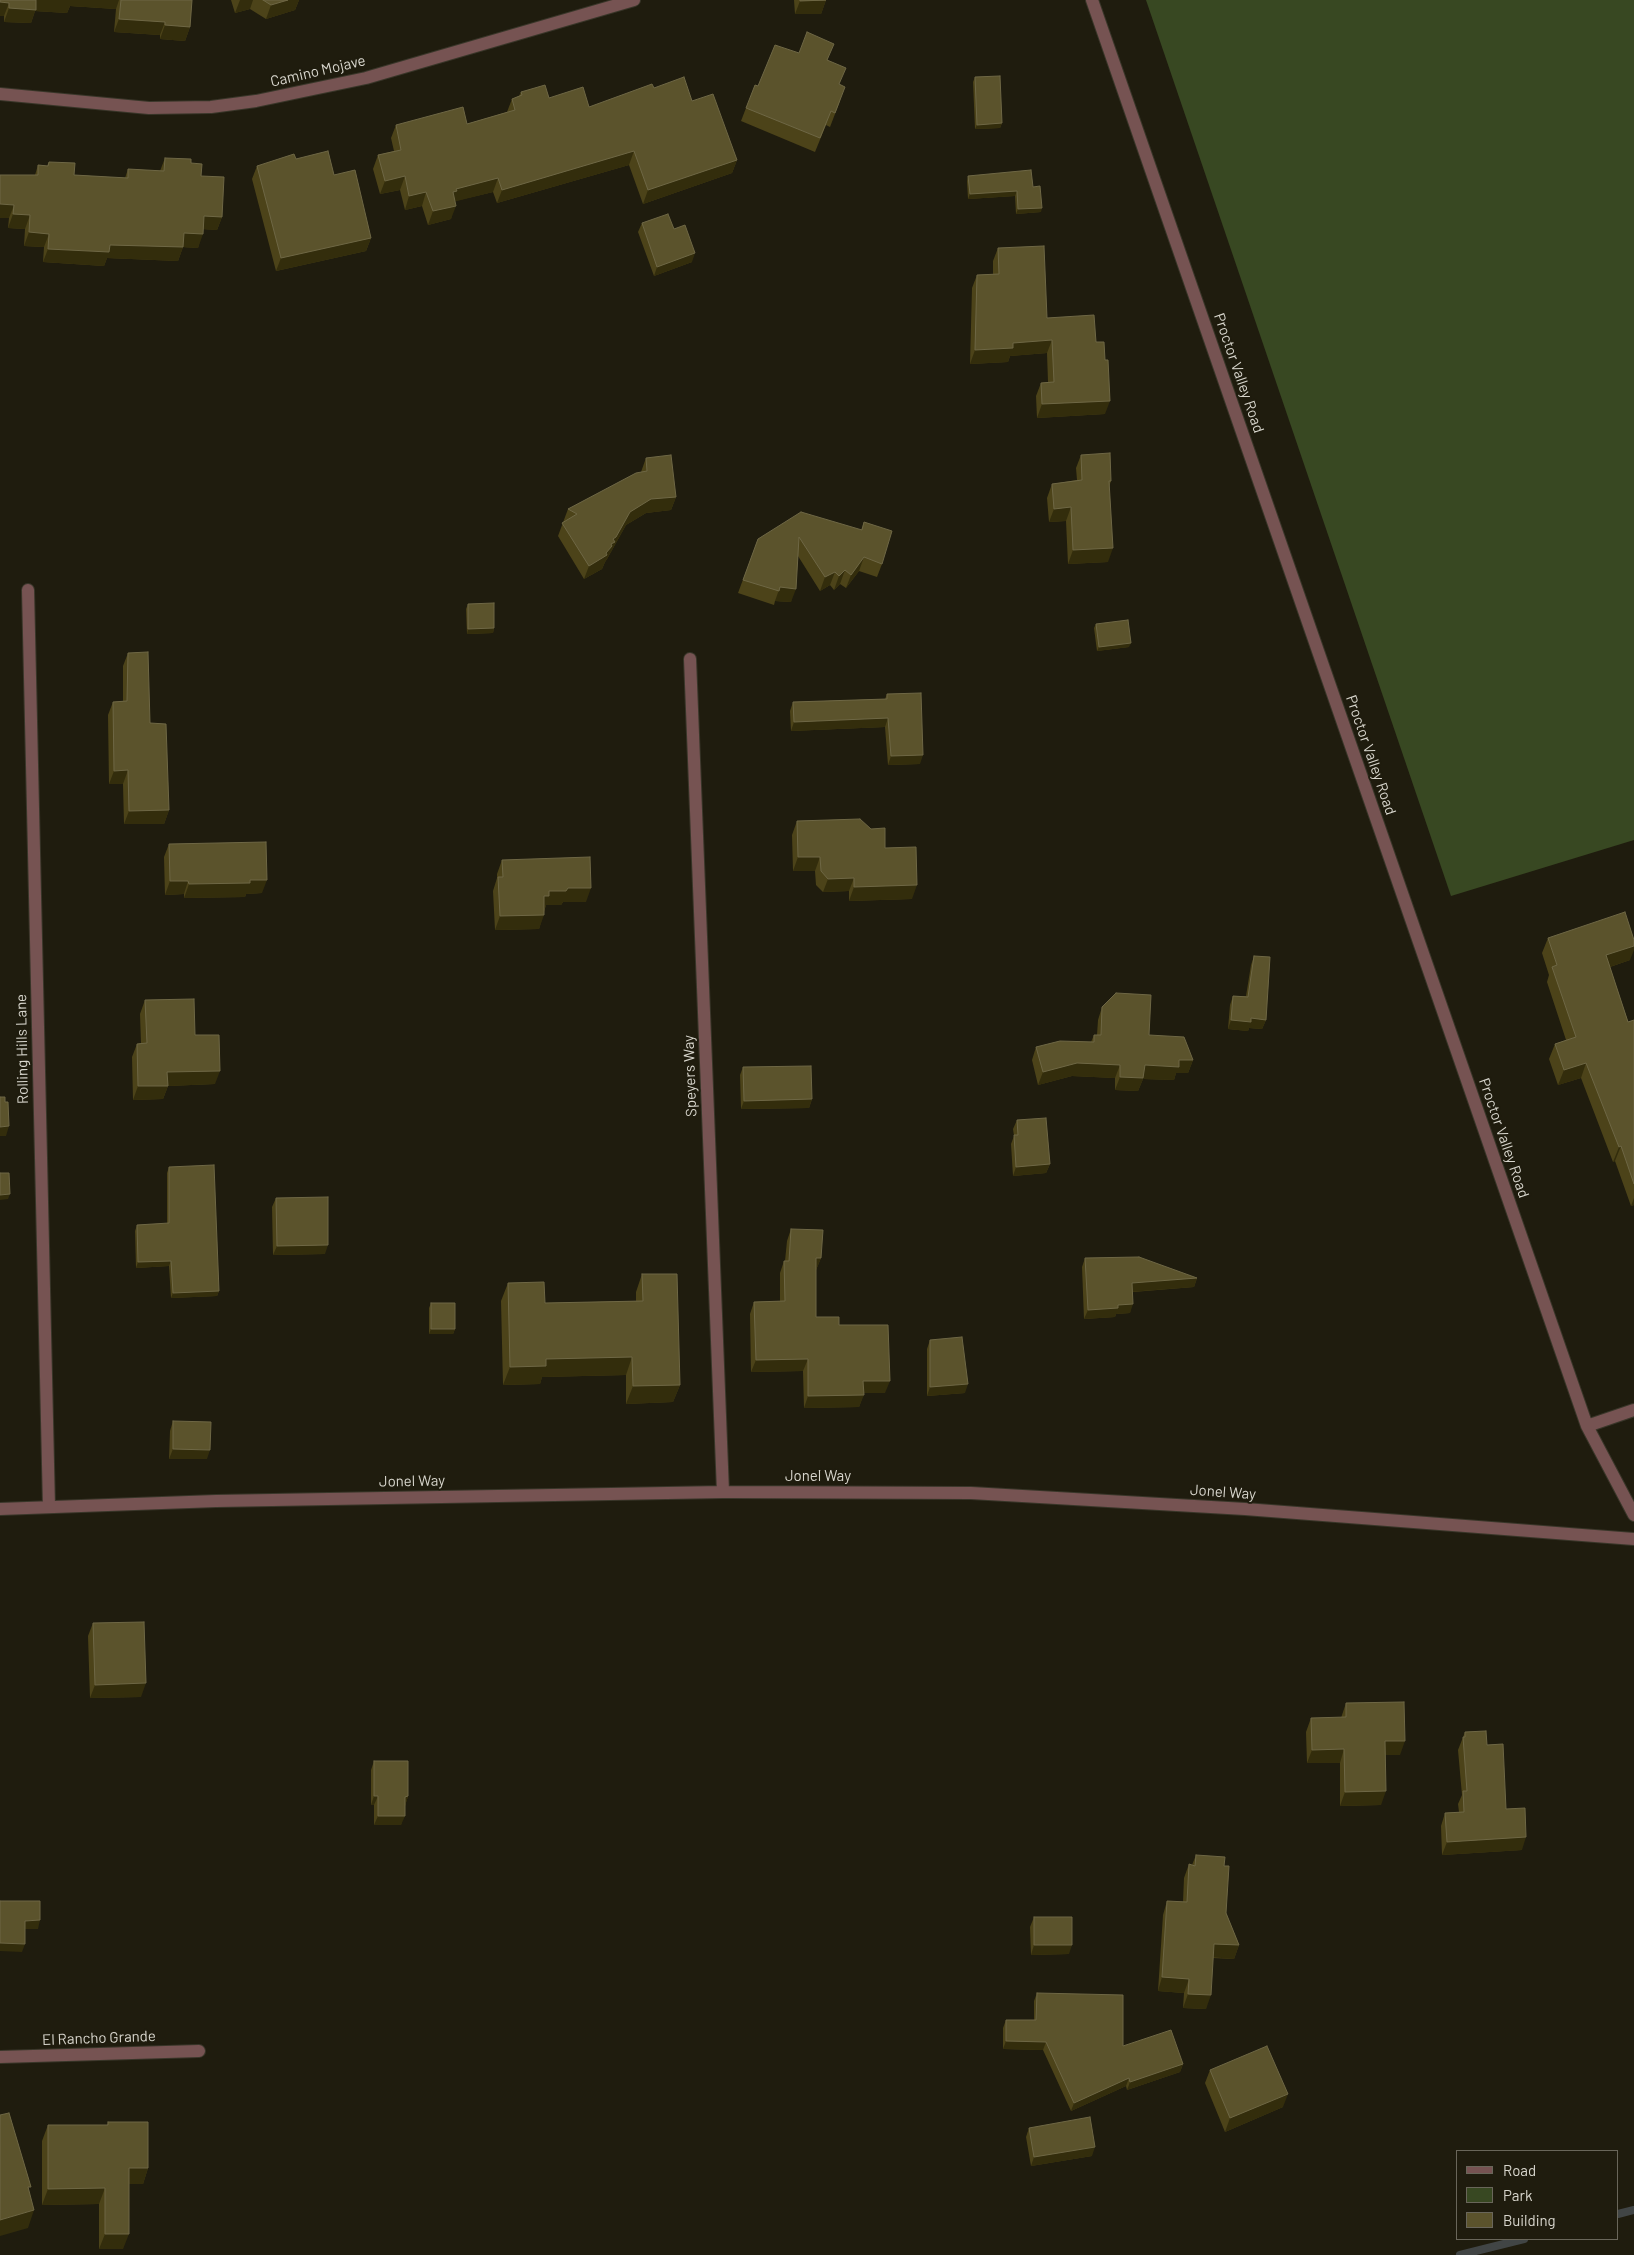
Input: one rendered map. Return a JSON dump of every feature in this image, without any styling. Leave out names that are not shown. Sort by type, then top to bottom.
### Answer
[{"type":"street","name":"Camino Mojave","points":[[0,94],[149,108],[210,107],[256,101],[366,78],[634,0]]},
{"type":"street","name":"Proctor Valley Road","points":[[1092,0],[1587,1426],[1634,1515]]},
{"type":"street","name":"Rolling Hills Lane","points":[[28,590],[49,1507]]},
{"type":"street","name":"Speyers Way","points":[[690,658],[722,1492]]},
{"type":"street","points":[[1587,1426],[1634,1410]]},
{"type":"street","name":"Jonel Way","points":[[0,1509],[216,1501],[722,1492],[971,1493],[1246,1509],[1634,1539]]},
{"type":"street","name":"El Rancho Grande","points":[[0,2057],[199,2051]]},
{"type":"green space","points":[[1146,0],[1634,0],[1634,840],[1451,896]]},
{"type":"building","points":[[0,0],[36,0],[36,10],[9,8],[9,3],[0,2]]},
{"type":"building","points":[[121,0],[192,0],[190,27],[165,25],[165,22],[119,19]]},
{"type":"building","points":[[263,0],[288,0],[271,5]]},
{"type":"building","points":[[807,32],[834,44],[827,60],[846,68],[839,84],[845,87],[835,113],[831,111],[820,138],[746,108],[755,85],[758,86],[775,45],[799,53]]},
{"type":"building","points":[[1000,76],[1002,123],[977,125],[975,77]]},
{"type":"building","points":[[684,77],[692,101],[713,94],[737,160],[648,190],[634,151],[502,190],[498,178],[456,189],[457,191],[453,192],[456,206],[433,211],[426,192],[409,196],[405,176],[385,181],[378,155],[401,150],[396,125],[463,107],[467,124],[515,110],[512,99],[522,95],[521,92],[545,85],[549,98],[583,87],[589,107],[652,84],[654,88]]},
{"type":"building","points":[[328,151],[334,175],[355,170],[371,238],[281,258],[257,166],[294,154],[296,159]]},
{"type":"building","points":[[165,158],[191,159],[191,163],[202,164],[201,176],[224,177],[222,217],[204,216],[203,234],[184,233],[183,247],[110,245],[109,252],[48,249],[49,234],[29,232],[30,215],[13,214],[14,205],[0,204],[0,175],[38,175],[38,165],[48,166],[49,162],[75,163],[74,175],[128,178],[128,169],[164,171]]},
{"type":"building","points":[[1031,170],[1033,187],[1040,186],[1042,208],[1018,209],[1017,191],[970,194],[968,176]]},
{"type":"building","points":[[668,214],[674,229],[685,225],[695,253],[657,267],[642,223]]},
{"type":"building","points":[[1044,246],[1047,318],[1094,315],[1096,342],[1104,342],[1105,360],[1108,360],[1110,401],[1042,404],[1041,383],[1054,382],[1052,340],[1013,343],[1013,348],[975,350],[977,275],[999,274],[998,248]]},
{"type":"building","points":[[1110,453],[1111,481],[1109,481],[1113,548],[1073,550],[1071,507],[1054,509],[1052,484],[1082,480],[1081,455]]},
{"type":"building","points":[[671,455],[676,497],[651,499],[630,512],[613,539],[615,542],[611,544],[612,546],[606,553],[607,555],[589,566],[562,523],[577,514],[568,509],[636,473],[647,471],[646,458]]},
{"type":"building","points":[[801,512],[862,530],[864,522],[892,531],[882,564],[864,557],[851,575],[845,570],[839,576],[835,572],[825,577],[799,537],[796,589],[780,587],[779,591],[743,580],[758,539]]},
{"type":"building","points":[[494,603],[494,628],[468,629],[468,604]]},
{"type":"building","points":[[1128,620],[1131,643],[1099,647],[1096,624]]},
{"type":"building","points":[[148,652],[150,723],[166,724],[169,810],[129,811],[128,770],[114,771],[113,702],[127,701],[128,653]]},
{"type":"building","points":[[921,693],[923,755],[891,756],[888,718],[794,722],[793,702],[887,699],[887,694]]},
{"type":"building","points":[[860,819],[871,829],[885,828],[885,848],[916,847],[917,885],[854,887],[854,878],[828,879],[821,871],[820,857],[798,857],[797,821]]},
{"type":"building","points":[[266,842],[267,880],[250,880],[250,883],[189,884],[188,881],[170,881],[169,844]]},
{"type":"building","points":[[590,857],[591,888],[568,888],[566,891],[549,891],[549,896],[544,896],[544,915],[500,916],[498,877],[503,877],[502,860]]},
{"type":"building","points":[[1625,912],[1634,940],[1634,946],[1606,955],[1628,1022],[1634,1020],[1634,1184],[1621,1146],[1619,1147],[1586,1063],[1564,1070],[1555,1044],[1576,1037],[1552,967],[1557,965],[1548,938]]},
{"type":"building","points":[[1254,956],[1270,957],[1266,1020],[1251,1018],[1251,1022],[1231,1020],[1233,996],[1248,997]]},
{"type":"building","points":[[1116,993],[1151,995],[1149,1035],[1184,1037],[1193,1060],[1179,1060],[1179,1067],[1145,1065],[1143,1078],[1120,1077],[1120,1065],[1077,1063],[1043,1072],[1036,1047],[1060,1041],[1094,1042],[1094,1035],[1101,1035],[1102,1007]]},
{"type":"building","points":[[194,999],[195,1035],[219,1035],[220,1071],[167,1072],[168,1086],[138,1086],[137,1044],[147,1043],[145,1000]]},
{"type":"building","points":[[811,1066],[812,1099],[744,1101],[743,1067]]},
{"type":"building","points":[[0,1097],[5,1097],[5,1102],[8,1102],[9,1126],[0,1127]]},
{"type":"building","points":[[1046,1118],[1050,1164],[1016,1167],[1014,1135],[1018,1135],[1017,1120]]},
{"type":"building","points":[[214,1165],[219,1291],[173,1293],[171,1261],[138,1262],[137,1225],[169,1223],[169,1167]]},
{"type":"building","points":[[0,1173],[9,1173],[10,1194],[0,1195]]},
{"type":"building","points":[[328,1197],[328,1245],[277,1246],[276,1198]]},
{"type":"building","points":[[791,1229],[823,1230],[821,1258],[816,1258],[816,1317],[839,1317],[839,1325],[888,1325],[890,1381],[863,1381],[864,1395],[808,1396],[808,1359],[756,1360],[754,1302],[785,1301],[784,1261],[789,1261]]},
{"type":"building","points":[[1139,1257],[1197,1278],[1132,1283],[1133,1304],[1118,1305],[1118,1308],[1088,1310],[1085,1258]]},
{"type":"building","points":[[642,1274],[677,1274],[680,1385],[633,1386],[632,1357],[546,1359],[546,1366],[510,1367],[508,1283],[544,1282],[545,1303],[643,1301]]},
{"type":"building","points":[[431,1303],[455,1303],[455,1329],[431,1329]]},
{"type":"building","points":[[962,1337],[968,1384],[930,1387],[930,1340]]},
{"type":"building","points":[[173,1421],[211,1422],[210,1450],[173,1449]]},
{"type":"building","points":[[144,1622],[146,1683],[95,1685],[93,1623]]},
{"type":"building","points":[[1404,1702],[1405,1741],[1385,1741],[1386,1791],[1345,1792],[1344,1749],[1312,1750],[1311,1718],[1346,1717],[1346,1703]]},
{"type":"building","points":[[1486,1731],[1487,1745],[1503,1744],[1506,1809],[1525,1808],[1526,1837],[1447,1842],[1445,1813],[1464,1812],[1463,1791],[1467,1791],[1463,1737],[1465,1737],[1465,1732]]},
{"type":"building","points":[[374,1761],[408,1761],[408,1796],[405,1797],[405,1816],[378,1816],[378,1796],[374,1796]]},
{"type":"building","points":[[1196,1855],[1225,1857],[1224,1866],[1229,1866],[1226,1913],[1239,1945],[1214,1944],[1211,1995],[1188,1994],[1189,1979],[1162,1977],[1167,1901],[1187,1902],[1189,1864],[1195,1866]]},
{"type":"building","points":[[0,1901],[40,1901],[40,1920],[25,1921],[25,1944],[0,1943]]},
{"type":"building","points":[[1034,1917],[1072,1917],[1072,1945],[1034,1945]]},
{"type":"building","points":[[1037,1993],[1123,1995],[1123,2046],[1171,2030],[1183,2064],[1130,2082],[1129,2078],[1074,2103],[1046,2042],[1006,2041],[1006,2020],[1036,2020]]},
{"type":"building","points":[[1267,2046],[1288,2094],[1230,2118],[1210,2070]]},
{"type":"building","points":[[9,2113],[31,2187],[28,2187],[34,2210],[0,2220],[0,2115]]},
{"type":"building","points":[[1090,2117],[1095,2147],[1034,2157],[1029,2128]]},
{"type":"building","points":[[108,2122],[148,2122],[148,2168],[129,2168],[129,2234],[105,2234],[105,2188],[48,2189],[48,2125],[108,2125]]},
{"type":"waterway","points":[[1619,2214],[1634,2210]]},
{"type":"waterway","points":[[1460,2255],[1520,2240]]}]
